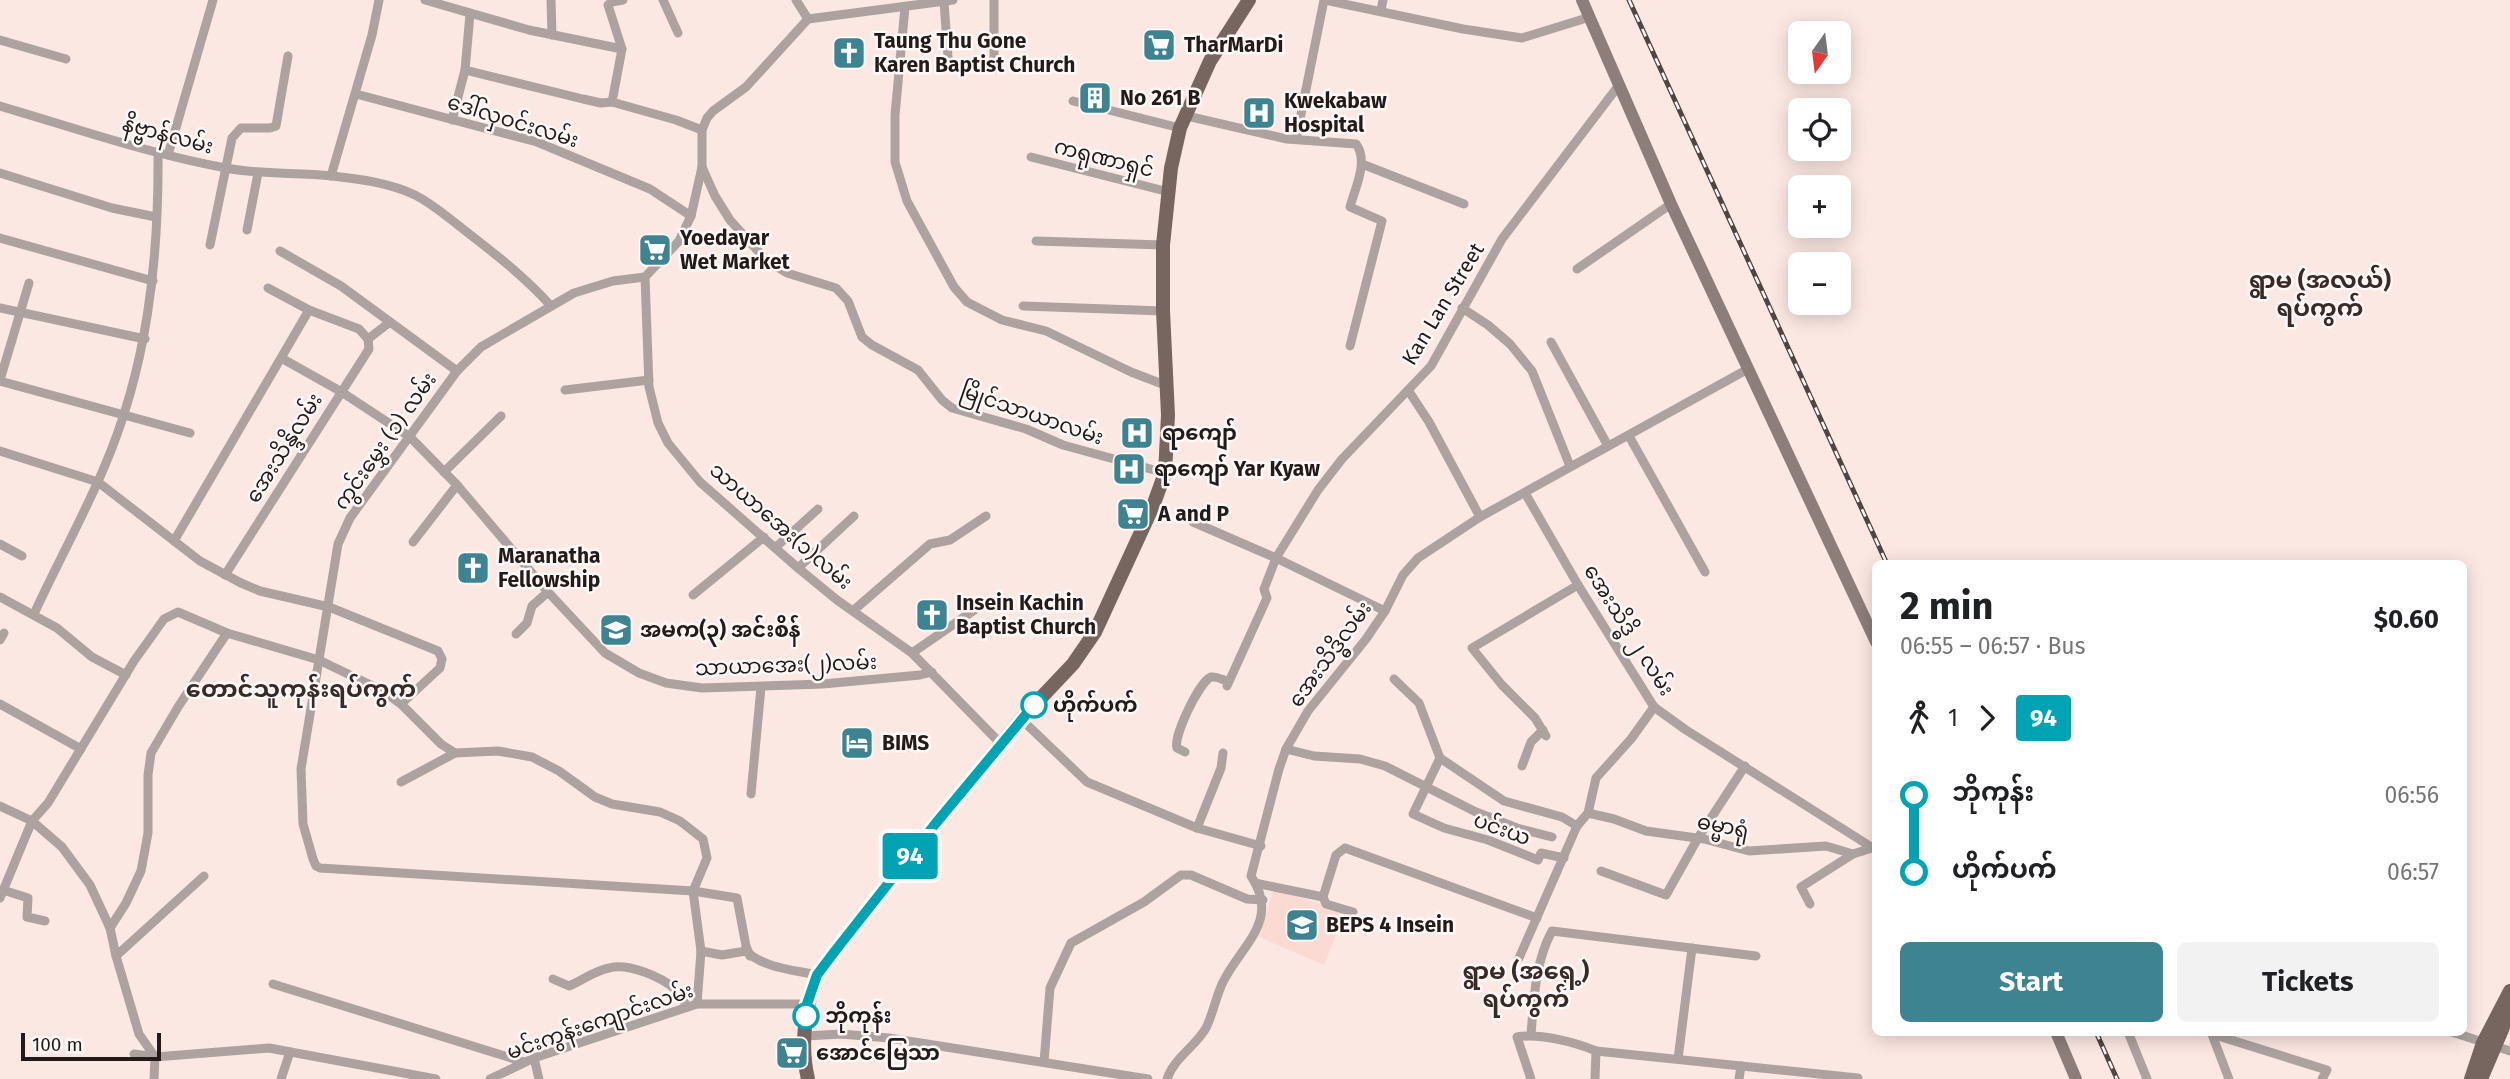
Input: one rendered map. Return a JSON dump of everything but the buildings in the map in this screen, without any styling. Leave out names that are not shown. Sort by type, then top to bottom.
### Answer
[{"type":"main road","points":[[808,1079],[805,1065],[807,1004],[817,975],[1021,719],[1073,664],[1095,632],[1153,506],[1165,473],[1168,415],[1165,385],[1163,246],[1171,168],[1184,122],[1210,61],[1249,0]]},
{"type":"main road","points":[[1582,0],[1671,204],[1872,633]]},
{"type":"main road","points":[[2471,1079],[2510,992]]},
{"type":"main road","points":[[2481,1079],[2488,1044],[2509,1016]]},
{"type":"main road","points":[[2058,1036],[2076,1079]]},
{"type":"street","points":[[34,614],[98,481],[122,416],[145,339],[153,281],[163,154],[213,0]]},
{"type":"street","points":[[331,176],[356,94],[379,0]]},
{"type":"street","points":[[425,0],[552,35],[622,49]]},
{"type":"street","points":[[551,0],[552,35]]},
{"type":"street","points":[[612,102],[622,49],[608,5],[623,0]]},
{"type":"street","points":[[663,0],[678,33]]},
{"type":"street","points":[[796,0],[808,19]]},
{"type":"street","points":[[994,0],[994,69]]},
{"type":"street","points":[[1296,139],[1325,0],[1463,29],[1522,38],[1590,17]]},
{"type":"street","points":[[1381,10],[1383,0]]},
{"type":"street","points":[[645,277],[679,241],[691,216],[702,167],[702,130],[713,111],[746,88],[808,19],[948,1],[948,57]]},
{"type":"street","points":[[905,8],[895,115],[895,162],[907,201],[954,287],[967,302],[1002,320],[1046,331],[1131,372],[1165,385]]},
{"type":"street","points":[[452,120],[465,70],[470,14]]},
{"type":"street","points":[[0,40],[66,59]]},
{"type":"street","points":[[210,245],[232,138],[241,128],[276,126],[288,56]]},
{"type":"street","points":[[465,70],[601,103],[612,102],[702,130]]},
{"type":"street","name":"Kan Lan Street","points":[[1185,752],[1177,748],[1176,737],[1198,691],[1209,678],[1214,677],[1227,684],[1267,598],[1264,589],[1276,558],[1326,479],[1431,366],[1502,239],[1619,85]]},
{"type":"street","name":"ဒေါ်လှဝင်းလမ်း","points":[[356,94],[546,146],[650,189],[691,216]]},
{"type":"street","points":[[1073,101],[1287,139],[1356,144],[1361,152],[1362,164],[1350,208],[1382,221],[1350,346]]},
{"type":"street","name":"နိဗ္ဗာန်လမ်း","points":[[0,106],[163,154],[227,169],[331,176],[381,184],[414,195],[439,209],[527,279],[551,306]]},
{"type":"street","name":"ကရုဏာရှင်","points":[[1031,157],[1169,192]]},
{"type":"street","points":[[1362,164],[1464,204]]},
{"type":"street","name":"မြိုင်သာယာလမ်း","points":[[702,167],[730,220],[767,261],[787,273],[836,288],[848,301],[862,337],[918,370],[942,400],[952,408],[1026,429],[1063,446],[1165,473]]},
{"type":"street","points":[[0,173],[93,202],[156,217]]},
{"type":"street","points":[[247,230],[258,173]]},
{"type":"street","points":[[1577,269],[1671,204]]},
{"type":"street","points":[[0,238],[153,281]]},
{"type":"street","points":[[1036,241],[1163,246]]},
{"type":"street","points":[[280,251],[341,286],[457,371]]},
{"type":"street","name":"ကွင်းမွှေး (၁) လမ်း","points":[[645,277],[613,281],[575,293],[481,347],[457,371],[350,518],[338,544],[301,769],[303,824],[316,866],[693,891]]},
{"type":"street","name":"သာယာအေး(၁)လမ်း","points":[[645,277],[649,380],[655,412],[668,443],[700,482],[798,568],[836,600],[912,653],[1001,744]]},
{"type":"street","points":[[29,283],[0,381],[190,433]]},
{"type":"street","points":[[268,288],[309,310],[359,330],[368,339],[390,322]]},
{"type":"street","points":[[1023,306],[1163,310]]},
{"type":"street","points":[[0,308],[145,339]]},
{"type":"street","points":[[1462,308],[1510,344],[1532,371],[1570,466]]},
{"type":"street","points":[[174,541],[283,359],[309,310]]},
{"type":"street","name":"အေးသိန္ဒိလမ်း","points":[[225,575],[369,349],[368,339]]},
{"type":"street","points":[[1551,342],[1608,446]]},
{"type":"street","name":"သာယာအေး(၂)လမ်း","points":[[283,359],[340,391],[410,437],[457,485],[548,592],[605,653],[639,673],[666,683],[702,688],[823,684],[932,672]]},
{"type":"street","name":"အေးသိဒ္ဓိလမ်း","points":[[1255,883],[1251,876],[1286,750],[1307,711],[1366,639],[1385,611],[1403,575],[1418,558],[1480,517],[1748,369]]},
{"type":"street","points":[[565,390],[649,380]]},
{"type":"street","points":[[1408,390],[1429,422],[1480,517]]},
{"type":"street","points":[[444,472],[501,416]]},
{"type":"street","points":[[1629,436],[1705,572]]},
{"type":"street","points":[[0,451],[98,481],[200,561],[260,591],[328,607],[438,651],[442,659],[440,668],[401,704]]},
{"type":"street","points":[[413,541],[457,485]]},
{"type":"street","name":"အေးသိဒ္ဓိ ၂ လမ်း","points":[[1525,493],[1578,585],[1654,707],[1872,847]]},
{"type":"street","points":[[776,547],[818,509]]},
{"type":"street","points":[[798,568],[854,516]]},
{"type":"street","points":[[854,610],[930,544],[950,540],[986,516]]},
{"type":"street","points":[[1193,523],[1276,558],[1385,611]]},
{"type":"street","points":[[693,596],[764,537]]},
{"type":"street","points":[[0,544],[22,556]]},
{"type":"street","points":[[1522,766],[1531,742],[1545,733],[1535,718],[1502,685],[1472,648],[1578,585]]},
{"type":"street","points":[[516,634],[527,623],[533,606],[548,592]]},
{"type":"street","points":[[0,597],[57,628],[92,657],[126,675]]},
{"type":"street","points":[[912,653],[986,602]]},
{"type":"street","points":[[45,922],[27,918],[28,898],[2,894],[32,821],[48,803],[126,675],[164,619],[171,614],[178,612],[227,633],[319,660],[383,691],[401,704],[441,744],[456,753]]},
{"type":"street","points":[[110,928],[126,903],[141,871],[148,833],[148,775],[151,753],[227,633]]},
{"type":"street","points":[[1394,679],[1419,703],[1440,758],[1503,801],[1562,817],[1577,826]]},
{"type":"street","points":[[751,794],[761,687]]},
{"type":"street","points":[[0,704],[82,749]]},
{"type":"street","points":[[1519,958],[1577,826],[1588,813],[1595,778],[1654,707]]},
{"type":"street","points":[[1021,719],[1087,782],[1197,828],[1261,846]]},
{"type":"street","points":[[1286,750],[1314,756],[1360,759],[1385,766],[1476,812],[1517,828],[1552,837]]},
{"type":"street","points":[[401,782],[456,753],[498,751],[532,757],[559,771],[594,797],[612,804],[660,812],[680,821],[703,839],[707,858],[693,891],[701,951],[697,1004]]},
{"type":"street","points":[[1197,828],[1222,768],[1223,752]]},
{"type":"street","points":[[1426,787],[1440,758]]},
{"type":"street","points":[[1601,871],[1666,895],[1698,838],[1745,766]]},
{"type":"street","name":"ပင်းယ","points":[[1426,787],[1413,814],[1444,828],[1488,840],[1538,860],[1541,853],[1564,858]]},
{"type":"street","points":[[0,806],[32,821],[62,847],[90,885],[110,928],[139,1034],[155,1057],[154,1079]]},
{"type":"street","name":"ဓမ္မာရုံ","points":[[1588,813],[1646,831],[1698,838],[1749,851],[1826,846],[1853,853]]},
{"type":"street","points":[[1353,912],[1326,904],[1324,897],[1336,855],[1345,848],[1537,918]]},
{"type":"street","points":[[1810,904],[1801,887],[1853,853],[1872,848]]},
{"type":"street","points":[[1044,1062],[1049,1024],[1049,988],[1071,943],[1144,902],[1181,875],[1191,875],[1247,899],[1263,900]]},
{"type":"street","points":[[116,956],[204,876]]},
{"type":"street","points":[[1255,883],[1324,897]]},
{"type":"street","points":[[1167,1079],[1171,1067],[1206,1027],[1224,978],[1255,933],[1263,900],[1255,883]]},
{"type":"street","points":[[693,891],[738,899],[750,956]]},
{"type":"street","points":[[1531,1034],[1534,996],[1543,948],[1552,931],[1756,956]]},
{"type":"street","points":[[1678,1059],[1692,948]]},
{"type":"street","points":[[701,951],[722,956],[746,951],[750,956],[777,966],[817,975]]},
{"type":"street","points":[[553,979],[569,985],[594,972],[612,967],[629,968],[678,990],[687,1007]]},
{"type":"street","points":[[273,984],[524,1062]]},
{"type":"street","name":"မင်းကွန်းကျောင်းလမ်း","points":[[490,1079],[534,1058],[697,1004],[807,1004]]},
{"type":"street","points":[[806,1035],[841,1034],[888,1038],[1148,1079]]},
{"type":"street","points":[[1531,1079],[1517,1037],[1531,1034],[1580,1044],[1596,1051],[1858,1078]]},
{"type":"street","points":[[2130,1036],[2147,1079]]},
{"type":"street","points":[[2212,1036],[2229,1079]]},
{"type":"street","points":[[2220,1036],[2327,1070],[2322,1079]]},
{"type":"street","points":[[2464,1036],[2510,1051]]},
{"type":"street","points":[[134,1055],[155,1057],[269,1048],[436,1079]]},
{"type":"street","points":[[1595,1079],[1596,1051]]},
{"type":"street","points":[[281,1079],[289,1052]]},
{"type":"street","points":[[534,1058],[539,1079]]},
{"type":"street","points":[[1739,1079],[1741,1066]]},
{"type":"shaded area","name":"BEPS 4 Insein","points":[[1274,888],[1345,913],[1324,965],[1259,937]]},
{"type":"railway","points":[[1629,0],[1885,560]]},
{"type":"railway","points":[[2098,1036],[2117,1079]]},
{"type":"bus line","name":"94","points":[[806,1016],[807,1004],[817,975],[936,823],[1034,705]]},
{"type":"place","name":"TharMarDi","points":[[1159,45]]},
{"type":"place","name":"Taung Thu Gone Karen Baptist Church","points":[[849,53]]},
{"type":"place","name":"No 261 B","points":[[1095,98]]},
{"type":"place","name":"Kwekabaw Hospital","points":[[1259,113]]},
{"type":"place","name":"Yoedayar Wet Market","points":[[655,250]]},
{"type":"place","name":"ရာကျော်","points":[[1137,433]]},
{"type":"place","name":"ရာကျော် Yar Kyaw","points":[[1129,469]]},
{"type":"place","name":"A and P","points":[[1133,514]]},
{"type":"place","name":"Maranatha Fellowship","points":[[473,568]]},
{"type":"place","name":"Insein Kachin Baptist Church","points":[[932,615]]},
{"type":"place","name":"အမက(၃) အင်းစိန်","points":[[616,630]]},
{"type":"place","name":"ဟိုက်ပက်","points":[[1034,705]]},
{"type":"place","name":"BIMS","points":[[857,743]]},
{"type":"place","name":"BEPS 4 Insein","points":[[1302,925]]},
{"type":"place","name":"ဘိုကုန်း","points":[[806,1016]]},
{"type":"place","name":"အောင်မြေသာ","points":[[792,1053]]},
{"type":"district","name":"ရွာမ (အလယ်) ရပ်ကွက်","points":[[2320,294]]},
{"type":"district","name":"တောင်သူကုန်းရပ်ကွက်","points":[[301,689]]},
{"type":"district","name":"ရွာမ (အရှေ့) ရပ်ကွက်","points":[[1526,985]]}]
